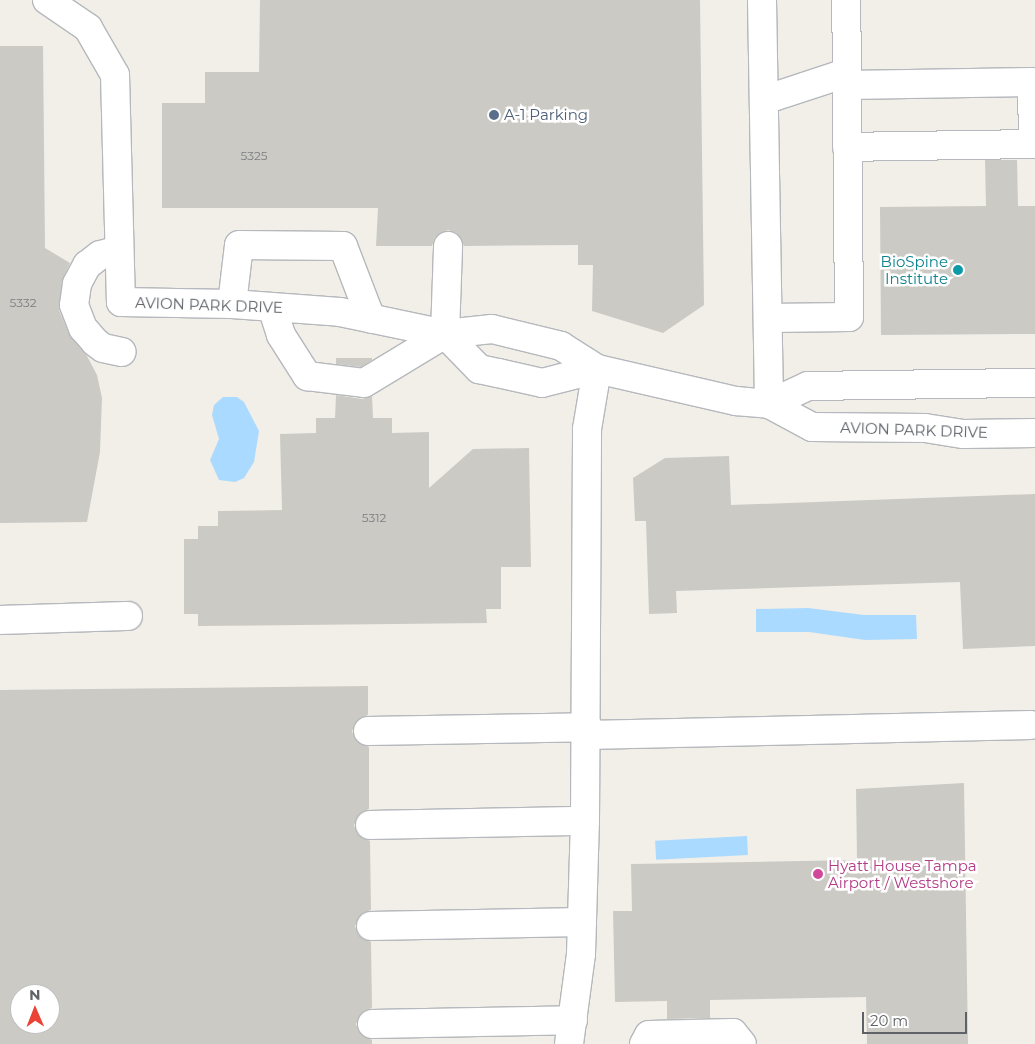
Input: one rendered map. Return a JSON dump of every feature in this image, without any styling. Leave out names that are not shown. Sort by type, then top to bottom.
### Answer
[{"type":"street","name":"AVION PARK DRIVE","points":[[47,0],[88,28],[115,76],[121,302],[232,304],[340,312],[446,334],[492,329],[561,346],[597,369],[736,401],[769,404],[812,427],[925,428],[964,434],[1035,433]]},
{"type":"street","points":[[762,0],[769,404]]},
{"type":"street","points":[[768,318],[849,317],[846,0]]},
{"type":"street","points":[[764,100],[846,79],[1032,82],[1033,144],[847,147]]},
{"type":"street","points":[[232,304],[239,245],[343,246],[371,319]]},
{"type":"street","points":[[272,307],[281,336],[306,376],[364,383],[446,334],[448,246]]},
{"type":"street","points":[[119,250],[100,255],[87,265],[77,284],[74,305],[83,328],[95,342],[103,348],[122,352]]},
{"type":"street","name":"AVION PARK DRIVE","points":[[446,334],[479,369],[542,383],[597,369]]},
{"type":"street","points":[[372,1024],[571,1032],[582,922],[588,731],[587,429],[597,369]]},
{"type":"street","name":"AVION PARK DRIVE","points":[[769,404],[808,386],[1035,383]]},
{"type":"street","points":[[0,620],[128,616]]},
{"type":"street","points":[[368,732],[588,731],[1032,724]]},
{"type":"street","points":[[370,826],[585,820]]},
{"type":"street","points":[[371,926],[582,922]]},
{"type":"street","points":[[644,1044],[649,1035],[733,1033],[742,1044]]},
{"type":"water","points":[[223,397],[237,397],[244,402],[259,431],[254,462],[244,478],[235,482],[219,480],[210,460],[219,439],[212,415],[214,405]]},
{"type":"water","points":[[808,608],[864,615],[916,615],[917,639],[865,640],[809,632],[756,632],[756,609]]},
{"type":"water","points":[[747,836],[748,855],[656,860],[655,841]]},
{"type":"building","points":[[260,0],[700,0],[704,305],[663,333],[592,311],[593,265],[578,265],[578,245],[464,246],[457,233],[448,230],[435,237],[432,246],[376,246],[378,208],[162,208],[162,103],[205,103],[205,72],[259,72]]},
{"type":"building","points":[[0,46],[43,46],[45,248],[70,263],[62,281],[59,310],[69,334],[87,356],[97,375],[102,398],[100,452],[87,522],[0,523]]},
{"type":"building","name":"BioSpine Institute","points":[[985,160],[1017,160],[1018,206],[1035,206],[1035,334],[881,335],[880,207],[986,206]]},
{"type":"building","points":[[336,358],[372,358],[372,360],[361,367],[336,364]]},
{"type":"building","points":[[336,395],[362,399],[372,396],[373,418],[392,418],[392,433],[429,432],[429,488],[473,449],[529,448],[531,567],[501,567],[501,609],[486,609],[487,623],[198,626],[198,614],[184,614],[184,539],[198,539],[198,526],[218,526],[218,511],[282,510],[280,434],[316,433],[316,418],[335,418]]},
{"type":"building","points":[[729,456],[731,505],[1035,494],[1035,646],[963,649],[960,582],[676,591],[677,613],[649,614],[646,521],[635,521],[633,478],[665,458]]},
{"type":"building","points":[[368,686],[368,715],[360,718],[352,731],[355,739],[369,747],[369,809],[362,812],[354,825],[357,833],[370,841],[371,910],[363,913],[355,926],[358,934],[371,942],[372,1008],[364,1011],[356,1024],[359,1032],[372,1040],[372,1044],[0,1044],[0,690]]},
{"type":"building","points":[[964,783],[968,1044],[867,1044],[866,997],[710,1000],[710,1018],[667,1019],[667,1001],[615,1002],[613,911],[632,911],[631,864],[857,860],[856,789]]},
{"type":"place","name":"A-1 Parking","points":[[494,115]]},
{"type":"place","name":"BioSpine Institute","points":[[958,270]]},
{"type":"place","name":"Hyatt House Tampa Airport / Westshore","points":[[818,874]]}]
